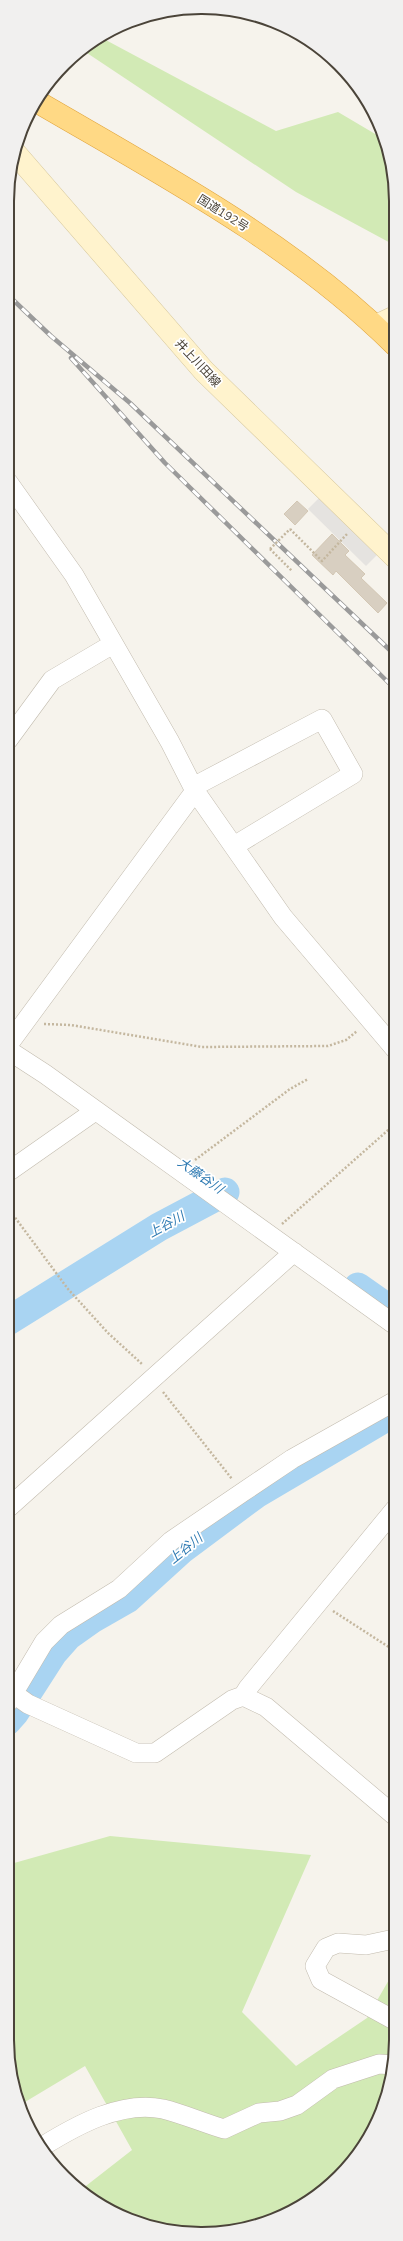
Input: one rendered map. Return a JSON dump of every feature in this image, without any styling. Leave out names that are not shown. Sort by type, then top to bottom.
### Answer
[{"type":"highway","name":"国道192号","points":[[41,104],[210,204],[283,251],[332,287],[389,339]]},
{"type":"main road","name":"井上川田線","points":[[19,158],[204,371],[389,551]]},
{"type":"main road","points":[[376,326],[389,320]]},
{"type":"street","points":[[14,496],[74,575],[170,742],[194,789],[283,917],[389,1042]]},
{"type":"street","points":[[14,732],[52,680],[113,644]]},
{"type":"street","points":[[14,1033],[194,789],[322,719],[353,774],[234,846]]},
{"type":"street","points":[[14,1040],[95,1111],[389,1321]]},
{"type":"street","points":[[14,1168],[95,1111]]},
{"type":"street","points":[[14,1504],[294,1252]]},
{"type":"street","points":[[389,1404],[292,1460],[243,1492],[171,1541],[119,1590],[61,1626],[44,1642],[15,1698],[136,1752],[146,1754],[155,1753],[232,1700],[243,1696],[389,1516]]},
{"type":"street","points":[[243,1696],[266,1707],[389,1812]]},
{"type":"street","points":[[389,1940],[366,1945],[338,1943],[326,1948],[315,1966],[321,1980],[389,2017]]},
{"type":"street","points":[[46,2144],[71,2129],[128,2108],[162,2109],[224,2129],[259,2113],[280,2111],[297,2105],[334,2079],[380,2064],[387,2064]]},
{"type":"path","points":[[292,571],[270,549],[290,529],[322,561],[359,521]]},
{"type":"path","points":[[14,1036],[46,1023],[71,1024],[202,1047],[328,1046],[346,1040],[371,1019]]},
{"type":"path","points":[[193,1161],[290,1089],[308,1079]]},
{"type":"path","points":[[280,1227],[285,1220],[389,1129]]},
{"type":"path","points":[[14,1216],[68,1289]]},
{"type":"path","points":[[319,1602],[389,1647]]},
{"type":"green space","points":[[106,40],[276,131],[338,112],[377,135],[383,153],[389,189],[389,242],[296,192],[87,53]]},
{"type":"green space","points":[[110,1836],[311,1855],[242,2012],[296,2066],[367,2018],[389,1980],[389,2052],[383,2088],[375,2111],[364,2133],[350,2154],[334,2172],[316,2188],[284,2208],[250,2221],[214,2227],[189,2227],[153,2221],[119,2208],[85,2186],[132,2150],[85,2066],[25,2102],[20,2088],[14,2052],[14,1863]]},
{"type":"shaded area","points":[[324,493],[381,551],[366,566],[308,509]]},
{"type":"building","points":[[297,501],[308,511],[295,525],[284,514]]},
{"type":"building","points":[[332,534],[349,551],[345,555],[365,574],[361,578],[387,603],[378,613],[336,571],[333,575],[312,555]]},
{"type":"waterway","name":"上谷川","points":[[14,1317],[159,1227],[225,1192]]},
{"type":"waterway","name":"大藤谷川","points":[[358,1287],[389,1309]]},
{"type":"waterway","name":"上谷川","points":[[14,1713],[53,1653],[68,1636],[92,1619],[127,1599],[182,1549],[256,1494],[389,1416]]},
{"type":"railway","points":[[14,301],[51,336],[130,403],[389,649]]},
{"type":"railway","points":[[71,358],[165,463],[389,683]]}]
